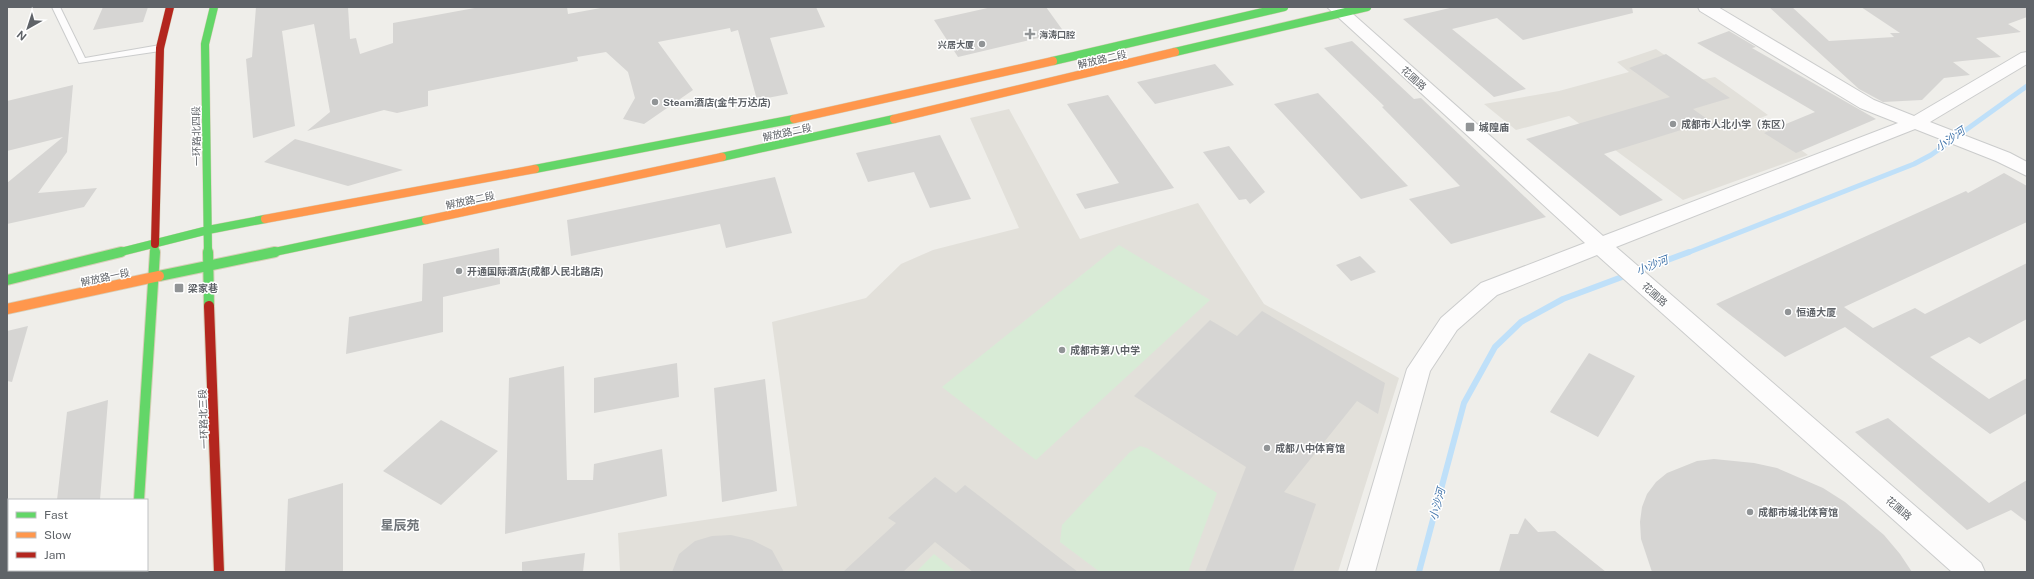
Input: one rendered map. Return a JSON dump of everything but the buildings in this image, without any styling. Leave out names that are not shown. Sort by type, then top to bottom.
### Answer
[{"type":"main road","points":[[139,499],[154,277],[160,48],[170,7]]},
{"type":"main road","name":"一环路北四段","points":[[208,265],[205,44],[214,7]]},
{"type":"main road","name":"解放路二段","points":[[154,243],[208,230],[550,167],[854,107],[1284,7]]},
{"type":"main road","name":"解放路二段","points":[[208,265],[558,193],[864,126],[1339,10],[1367,7]]},
{"type":"main road","name":"解放路一段","points":[[7,280],[154,243]]},
{"type":"main road","name":"解放路一段","points":[[7,309],[208,265]]},
{"type":"main road","name":"一环路北三段","points":[[208,265],[219,572]]},
{"type":"street","points":[[1706,7],[1867,104],[1979,147],[2003,157],[2027,170]]},
{"type":"street","name":"花圃路","points":[[1339,10],[1607,252],[1971,572]]},
{"type":"street","points":[[1361,572],[1419,369],[1450,324],[1489,289],[1607,252],[1924,125],[2027,57]]},
{"type":"lane","points":[[56,7],[82,61],[160,48]]},
{"type":"shaded area","name":"成都市人北小学（东区）","points":[[1656,49],[1700,80],[1715,77],[1768,115],[1758,119],[1808,155],[1683,200],[1569,116],[1516,130],[1484,104],[1559,91],[1629,72],[1617,62]]},
{"type":"shaded area","name":"成都市第八中学","points":[[1009,109],[1080,239],[1198,203],[1264,304],[1399,378],[1338,572],[620,572],[618,533],[797,506],[772,322],[866,298],[901,264],[933,250],[1019,228],[970,118]]},
{"type":"green space","points":[[1119,245],[1210,300],[1036,460],[942,387]]},
{"type":"green space","points":[[1140,446],[1147,448],[1217,493],[1188,572],[1100,572],[1060,542],[1062,525],[1130,452]]},
{"type":"green space","points":[[934,554],[956,572],[916,572]]},
{"type":"waterway","name":"小沙河","points":[[1687,253],[1914,164],[1931,155],[2027,86]]},
{"type":"waterway","name":"小沙河","points":[[1419,572],[1464,403],[1495,347],[1521,322],[1563,299],[1689,252]]},
{"type":"traffic: fast","points":[[209,306],[205,44],[214,7]]},
{"type":"traffic: fast","points":[[1053,61],[1284,7]]},
{"type":"traffic: fast","points":[[1175,52],[1367,7]]},
{"type":"traffic: fast","points":[[535,169],[794,119]]},
{"type":"traffic: fast","points":[[722,157],[894,119]]},
{"type":"traffic: fast","points":[[7,280],[208,230],[265,219]]},
{"type":"traffic: fast","points":[[159,276],[426,220]]},
{"type":"traffic: fast","points":[[139,499],[155,244]]},
{"type":"traffic: slow","points":[[894,119],[1175,52]]},
{"type":"traffic: slow","points":[[794,119],[854,107],[1053,61]]},
{"type":"traffic: slow","points":[[426,220],[722,157]]},
{"type":"traffic: slow","points":[[265,219],[535,169]]},
{"type":"traffic: slow","points":[[7,309],[159,276]]},
{"type":"traffic: jam","points":[[155,244],[160,48],[170,7]]},
{"type":"traffic: jam","points":[[209,306],[219,572]]},
{"type":"place","name":"海涛口腔","points":[[1030,34]]},
{"type":"place","name":"兴居大厦","points":[[982,44]]},
{"type":"place","name":"Steam酒店(金牛万达店)","points":[[655,102]]},
{"type":"place","name":"成都市人北小学（东区）","points":[[1673,124]]},
{"type":"place","name":"城隍庙","points":[[1470,127]]},
{"type":"place","name":"开通国际酒店(成都人民北路店)","points":[[459,271]]},
{"type":"place","name":"梁家巷","points":[[179,288]]},
{"type":"place","name":"恒通大厦","points":[[1788,312]]},
{"type":"place","name":"成都市第八中学","points":[[1062,350]]},
{"type":"place","name":"成都八中体育馆","points":[[1267,448]]},
{"type":"place","name":"成都市城北体育馆","points":[[1750,512]]},
{"type":"district","name":"星辰苑","points":[[400,525]]}]
